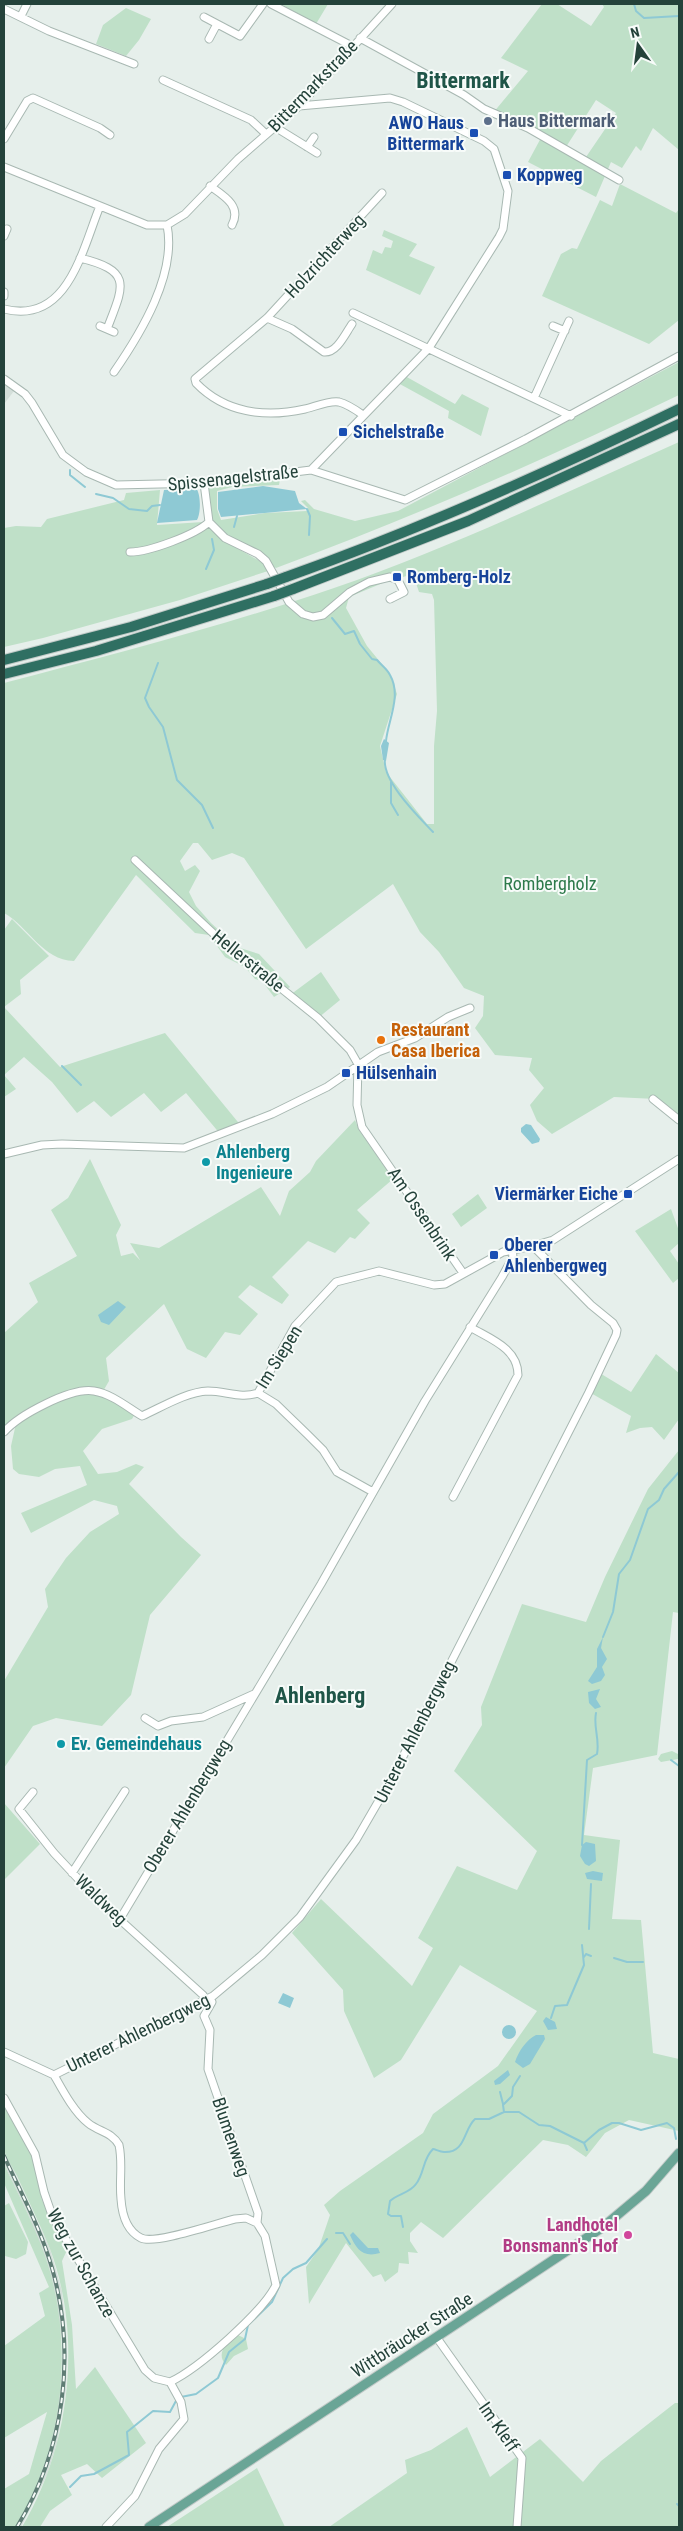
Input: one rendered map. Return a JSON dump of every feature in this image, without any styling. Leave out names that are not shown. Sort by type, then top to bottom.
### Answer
[{"type":"highway","points":[[4,660],[131,627],[267,584],[351,554],[482,500],[679,410]]},
{"type":"highway","points":[[4,674],[124,643],[293,590],[468,521],[679,424]]},
{"type":"main road","name":"Wittbräucker Straße","points":[[149,2527],[603,2228],[646,2191],[679,2153]]},
{"type":"street","points":[[20,16],[27,4]]},
{"type":"street","points":[[204,17],[240,36],[263,4]]},
{"type":"street","points":[[271,4],[352,46]]},
{"type":"street","name":"Bittermarkstraße","points":[[167,225],[185,214],[210,186],[299,106],[392,4]]},
{"type":"street","points":[[4,9],[49,31],[134,64]]},
{"type":"street","points":[[209,39],[217,24]]},
{"type":"street","points":[[360,38],[464,95],[484,110],[528,128],[619,180]]},
{"type":"street","points":[[163,80],[251,120],[266,134]]},
{"type":"street","points":[[4,139],[27,101],[33,98],[100,128],[110,135]]},
{"type":"street","points":[[299,106],[397,99],[484,141],[494,150],[508,191],[503,229],[428,348],[310,470]]},
{"type":"street","points":[[275,127],[317,153]]},
{"type":"street","points":[[307,147],[314,137]]},
{"type":"street","points":[[4,167],[148,225],[167,225],[169,238],[162,284],[125,357],[114,372]]},
{"type":"street","points":[[210,186],[232,204],[235,220],[232,225]]},
{"type":"street","name":"Holzrichterweg","points":[[363,415],[337,402],[298,411],[254,413],[241,411],[202,389],[196,383],[198,376],[231,351],[267,318],[382,193]]},
{"type":"street","points":[[4,309],[26,312],[48,303],[65,289],[80,258],[100,206]]},
{"type":"street","points":[[80,258],[111,268],[120,280],[120,296],[107,329]]},
{"type":"street","points":[[354,313],[571,416]]},
{"type":"street","name":"Holzrichterweg","points":[[267,318],[292,329],[324,352],[334,350],[352,324]]},
{"type":"street","points":[[534,398],[569,321]]},
{"type":"street","points":[[554,326],[565,331]]},
{"type":"street","name":"Spissenagelstraße","points":[[4,378],[25,394],[32,403],[63,456],[86,472],[122,486],[204,484],[310,470],[405,500],[571,416],[679,356]]},
{"type":"street","points":[[204,484],[209,522],[225,538],[258,554],[266,561],[289,602],[303,614],[313,617],[323,615],[357,587],[390,577],[398,580],[404,592],[390,599]]},
{"type":"street","points":[[130,552],[140,552],[193,533],[209,522]]},
{"type":"street","name":"Hellerstraße","points":[[135,860],[214,936],[318,1018],[350,1050],[358,1064]]},
{"type":"street","points":[[4,1154],[42,1145],[62,1144],[184,1148],[272,1114],[327,1086],[378,1052],[415,1038],[448,1016],[470,1008]]},
{"type":"street","name":"Am Ossenbrink","points":[[358,1064],[357,1106],[362,1126],[462,1273],[512,1249],[533,1246],[553,1240],[679,1159]]},
{"type":"street","points":[[653,1099],[679,1120]]},
{"type":"street","name":"Unterer Ahlenbergweg","points":[[4,2052],[54,2075],[208,1998],[238,1976],[293,1926],[364,1828],[504,1562],[616,1335],[617,1330],[613,1323],[571,1286],[533,1246]]},
{"type":"street","name":"Oberer Ahlenbergweg","points":[[120,1919],[255,1694],[470,1327],[502,1277],[513,1257],[512,1249]]},
{"type":"street","name":"Im Siepen","points":[[4,1432],[25,1414],[80,1392],[91,1390],[102,1393],[142,1416],[197,1393],[207,1391],[249,1396],[258,1393],[295,1326],[336,1282],[379,1271],[434,1286],[452,1282],[462,1273]]},
{"type":"street","points":[[453,1497],[518,1375],[518,1366],[506,1348],[470,1327]]},
{"type":"street","points":[[258,1393],[276,1404],[301,1428],[323,1450],[337,1472],[373,1492]]},
{"type":"street","name":"Oberer Ahlenbergweg","points":[[145,1718],[158,1726],[171,1721],[203,1717],[255,1694]]},
{"type":"street","points":[[72,1873],[125,1791]]},
{"type":"street","name":"Waldweg","points":[[33,1792],[19,1809],[72,1873],[208,1998]]},
{"type":"street","name":"Blumenweg","points":[[170,2382],[204,2361],[267,2299],[276,2285],[265,2236],[257,2223],[258,2213],[208,2069],[210,2030],[204,2016],[212,2002],[208,1998]]},
{"type":"street","points":[[54,2075],[88,2124],[115,2138],[119,2145],[122,2211],[133,2233],[143,2239],[157,2240],[235,2219],[246,2218],[257,2223]]},
{"type":"street","name":"Weg zur Schanze","points":[[4,2098],[35,2154],[44,2192],[53,2218],[145,2370],[154,2378],[170,2382]]},
{"type":"street","name":"Im Kleff","points":[[437,2338],[522,2458],[517,2527]]},
{"type":"street","points":[[106,2527],[138,2491],[159,2449],[181,2425],[184,2419],[181,2402],[170,2382]]},
{"type":"shaded area","points":[[4,383],[14,391],[4,404]]},
{"type":"shaded area","points":[[4,2149],[50,2249],[62,2291],[67,2343],[66,2390],[57,2443],[47,2475],[21,2527],[15,2527],[41,2474],[55,2425],[62,2372],[62,2343],[55,2292],[49,2268],[29,2217],[4,2164]]},
{"type":"green space","points":[[281,4],[328,4],[316,24]]},
{"type":"green space","points":[[542,4],[557,4],[591,26],[604,7],[602,4],[679,4],[679,150],[653,128],[641,151],[636,146],[622,168],[611,162],[596,197],[528,162],[542,136],[493,113],[528,71],[501,58]],"holes":[[[596,100],[616,113],[586,157],[566,147]]]},
{"type":"green space","points":[[126,8],[151,19],[139,40],[126,56],[96,44],[103,25]]},
{"type":"green space","points":[[620,184],[676,213],[679,209],[679,320],[649,344],[542,296],[561,254],[572,248],[577,249],[600,200],[612,206]]},
{"type":"green space","points":[[384,230],[417,244],[409,256],[435,267],[420,295],[366,270],[373,250],[382,254],[385,247],[391,248],[393,241],[382,236]]},
{"type":"green space","points":[[679,362],[679,395],[580,442],[479,486],[276,568],[228,538],[212,521],[206,489],[209,484],[268,477],[280,479],[279,485],[232,487],[217,491],[217,509],[221,520],[265,513],[307,511],[308,508],[301,501],[305,500],[314,509],[355,521],[398,511]]},
{"type":"green space","points":[[405,376],[455,404],[462,394],[489,408],[481,436],[448,418],[449,411],[398,383]]},
{"type":"green space","name":"Rombergholz","points":[[679,442],[679,1121],[656,1099],[614,1097],[552,1134],[537,1121],[530,1105],[544,1088],[529,1070],[532,1058],[495,1055],[475,1028],[483,1016],[484,996],[464,988],[439,952],[420,932],[393,884],[306,949],[244,858],[232,853],[212,860],[198,843],[193,843],[180,861],[185,871],[195,865],[200,871],[189,892],[196,906],[237,947],[259,954],[290,987],[274,997],[262,981],[255,979],[245,967],[225,957],[209,935],[195,933],[136,875],[74,961],[53,955],[44,949],[13,919],[4,913],[4,683],[211,627],[334,588],[465,537]],"holes":[[[413,574],[419,592],[432,594],[434,600],[437,711],[434,746],[434,824],[427,824],[386,772],[380,746],[397,694],[390,674],[367,646],[346,608],[349,597],[390,580],[399,584],[403,577]]]},
{"type":"green space","points":[[160,490],[157,525],[203,522],[221,539],[265,564],[268,571],[180,600],[4,647],[4,528],[16,526],[41,527],[47,519],[124,500],[126,493]]},
{"type":"green space","points":[[12,919],[49,956],[20,980],[21,994],[4,1007],[4,930]]},
{"type":"green space","points":[[321,972],[340,1000],[318,1018],[290,995]]},
{"type":"green space","points":[[4,1007],[60,1067],[165,1033],[242,1127],[221,1135],[186,1093],[161,1112],[144,1093],[111,1117],[94,1101],[77,1113],[52,1082],[24,1057],[4,1075]]},
{"type":"green space","points":[[4,1075],[16,1089],[4,1097]]},
{"type":"green space","points":[[355,1120],[359,1130],[393,1179],[357,1210],[370,1223],[355,1239],[350,1237],[335,1253],[308,1241],[272,1277],[289,1295],[282,1304],[250,1285],[238,1297],[258,1314],[240,1335],[225,1332],[206,1358],[187,1349],[164,1304],[106,1358],[109,1381],[102,1393],[136,1412],[132,1419],[102,1429],[83,1451],[98,1474],[117,1472],[136,1464],[144,1467],[129,1484],[201,1555],[150,1615],[131,1695],[102,1726],[56,1718],[33,1726],[4,1768],[4,1681],[48,1607],[45,1589],[66,1558],[90,1532],[119,1514],[117,1506],[94,1500],[31,1533],[21,1513],[87,1485],[80,1466],[55,1469],[39,1477],[19,1474],[13,1469],[11,1446],[17,1419],[4,1432],[4,1333],[38,1302],[29,1283],[77,1256],[51,1210],[68,1198],[90,1159],[121,1225],[116,1235],[121,1256],[133,1253],[140,1260],[130,1243],[159,1248],[261,1187],[280,1216],[289,1191],[310,1172],[316,1161]]},
{"type":"green space","points":[[478,1194],[487,1208],[461,1227],[452,1214]]},
{"type":"green space","points":[[671,1209],[679,1231],[679,1243],[670,1251],[679,1264],[679,1278],[673,1283],[635,1231]]},
{"type":"green space","points":[[656,1354],[679,1373],[679,1419],[664,1440],[652,1427],[640,1428],[626,1433],[631,1416],[589,1392],[598,1372],[631,1392]]},
{"type":"green space","points":[[679,1450],[679,1613],[673,1612],[657,1755],[593,1768],[584,1835],[620,1840],[612,1919],[641,1920],[653,2053],[679,2059],[679,2131],[629,2120],[605,2133],[586,2157],[568,2145],[543,2140],[443,2238],[421,2222],[410,2233],[410,2241],[418,2253],[408,2252],[409,2264],[399,2263],[398,2272],[385,2282],[381,2274],[373,2277],[346,2243],[309,2304],[306,2267],[318,2250],[330,2215],[324,2205],[340,2191],[423,2133],[433,2114],[498,2066],[537,2011],[460,1965],[401,2060],[374,2078],[344,2011],[343,1990],[292,1933],[321,1899],[412,1986],[433,1948],[418,1938],[457,1866],[517,1890],[537,1851],[454,1771],[482,1725],[481,1707],[522,1604],[586,1622],[605,1577],[648,1489]]},
{"type":"green space","points":[[672,1751],[678,1754],[678,1759],[661,1762],[658,1759],[661,1754]]},
{"type":"green space","points":[[4,1803],[40,1844],[4,1880]]},
{"type":"green space","points":[[4,2103],[27,2144],[34,2161],[42,2200],[68,2248],[62,2261],[72,2325],[76,2389],[95,2367],[146,2443],[102,2478],[87,2464],[61,2475],[72,2495],[50,2511],[40,2527],[22,2527],[38,2496],[51,2462],[61,2427],[68,2355],[66,2318],[60,2283],[50,2249],[5,2152],[3,2144]]},
{"type":"green space","points":[[4,2164],[45,2255],[57,2300],[61,2334],[62,2368],[53,2435],[44,2467],[31,2498],[15,2527],[4,2527],[4,2489],[29,2474],[47,2412],[4,2438],[4,2346],[45,2316],[39,2293],[49,2287],[4,2183]]},
{"type":"green space","points":[[9,2203],[28,2242],[26,2254],[16,2259],[5,2256],[4,2250],[4,2206]]},
{"type":"green space","points":[[238,2335],[246,2339],[248,2349],[234,2356],[226,2365],[223,2361],[222,2352],[226,2344]]},
{"type":"green space","points":[[675,2403],[679,2403],[679,2527],[329,2527],[407,2473],[405,2460],[431,2450],[467,2427],[490,2477],[540,2439],[583,2482],[601,2461]]},
{"type":"green space","points":[[257,2468],[285,2527],[167,2527]]},
{"type":"water","points":[[263,486],[295,491],[299,503],[307,509],[221,517],[218,509],[218,492]]},
{"type":"water","points":[[196,488],[200,504],[197,520],[157,523],[164,490]]},
{"type":"water","points":[[384,739],[389,743],[386,761],[383,760],[381,746]]},
{"type":"water","points":[[526,1124],[531,1125],[540,1139],[539,1142],[532,1144],[521,1132],[521,1128]]},
{"type":"water","points":[[118,1301],[126,1307],[109,1325],[101,1322],[98,1315]]},
{"type":"water","points":[[603,1637],[601,1648],[607,1659],[602,1667],[605,1675],[601,1681],[592,1684],[588,1681],[597,1667],[597,1649]]},
{"type":"water","points":[[600,1689],[596,1699],[601,1707],[595,1709],[589,1703],[588,1692]]},
{"type":"water","points":[[586,1842],[595,1844],[596,1861],[589,1866],[585,1864],[580,1856],[582,1845]]},
{"type":"water","points":[[593,1871],[603,1873],[602,1881],[587,1879],[585,1873]]},
{"type":"water","points":[[283,1993],[294,1998],[290,2008],[278,2003]]},
{"type":"water","points":[[546,2017],[555,2022],[557,2029],[548,2030],[543,2021]]},
{"type":"water","points":[[509,2025],[514,2027],[516,2032],[514,2037],[509,2039],[504,2037],[502,2032],[504,2027]]},
{"type":"water","points":[[536,2035],[544,2035],[545,2039],[530,2064],[523,2068],[515,2062],[516,2058],[526,2043]]},
{"type":"water","points":[[508,2070],[510,2075],[500,2084],[495,2085],[494,2081]]},
{"type":"water","points":[[353,2232],[368,2248],[378,2248],[380,2253],[369,2254],[361,2251],[350,2235]]},
{"type":"waterway","points":[[625,4],[634,4],[636,11],[644,18],[679,16]]},
{"type":"waterway","points":[[70,470],[70,475],[85,487]]},
{"type":"waterway","points":[[96,494],[113,498],[129,509],[147,511],[152,506],[160,505]]},
{"type":"waterway","points":[[307,509],[310,516],[309,535]]},
{"type":"waterway","points":[[234,527],[237,516]]},
{"type":"waterway","points":[[206,569],[214,550],[212,539]]},
{"type":"waterway","points":[[332,618],[345,634],[354,631],[360,644],[372,659],[377,660],[390,675],[395,691],[395,700],[386,741]]},
{"type":"waterway","points":[[158,663],[145,698],[163,727],[177,780],[202,805],[213,828]]},
{"type":"waterway","points":[[385,759],[389,777],[395,788],[410,808],[433,832]]},
{"type":"waterway","points":[[391,782],[391,803],[398,815]]},
{"type":"waterway","points":[[62,1066],[81,1085]]},
{"type":"waterway","points":[[603,1637],[613,1612],[619,1574],[630,1560],[648,1509],[659,1500],[664,1489],[679,1472]]},
{"type":"waterway","points":[[582,1845],[587,1760],[597,1754],[598,1749],[595,1723],[596,1713]]},
{"type":"waterway","points":[[671,1760],[679,1766]]},
{"type":"waterway","points":[[589,1929],[591,1884]]},
{"type":"waterway","points":[[551,2018],[555,2006],[567,2005],[584,1965],[582,1945]]},
{"type":"waterway","points":[[584,1957],[586,1954],[591,1956]]},
{"type":"waterway","points":[[614,1958],[627,1962],[643,1962]]},
{"type":"waterway","points":[[403,2227],[401,2216],[391,2216],[388,2214],[390,2201],[416,2184],[427,2157],[433,2149],[444,2152],[456,2149],[475,2119],[489,2119],[504,2112],[503,2105],[512,2096],[513,2087],[520,2076]]},
{"type":"waterway","points":[[500,2092],[503,2104]]},
{"type":"waterway","points":[[504,2112],[519,2112],[539,2125],[550,2126],[584,2143],[599,2130],[612,2123],[619,2123],[641,2130],[667,2123],[674,2128],[676,2139]]},
{"type":"waterway","points":[[584,2143],[587,2150]]},
{"type":"waterway","points":[[336,2233],[343,2233],[350,2244]]},
{"type":"waterway","points":[[181,2397],[196,2394],[218,2378],[229,2352],[245,2339],[248,2325],[272,2302],[283,2278],[293,2269],[306,2263],[327,2239]]},
{"type":"waterway","points":[[70,2487],[81,2476],[94,2474],[129,2455],[127,2432],[153,2411],[170,2412],[177,2399]]},
{"type":"railway","points":[[4,2156],[36,2225],[52,2268],[60,2301],[64,2334],[62,2401],[55,2434],[46,2466],[33,2497],[17,2527]]},
{"type":"place","name":"Haus Bittermark","points":[[488,121]]},
{"type":"place","name":"AWO Haus Bittermark","points":[[474,133]]},
{"type":"place","name":"Koppweg","points":[[507,175]]},
{"type":"place","name":"Sichelstraße","points":[[343,432]]},
{"type":"place","name":"Romberg-Holz","points":[[397,577]]},
{"type":"place","name":"Restaurant Casa Iberica","points":[[381,1040]]},
{"type":"place","name":"Hülsenhain","points":[[346,1073]]},
{"type":"place","name":"Ahlenberg Ingenieure","points":[[206,1162]]},
{"type":"place","name":"Viermärker Eiche","points":[[628,1194]]},
{"type":"place","name":"Oberer Ahlenbergweg","points":[[494,1255]]},
{"type":"place","name":"Ev. Gemeindehaus","points":[[61,1744]]},
{"type":"place","name":"Landhotel Bonsmann's Hof","points":[[628,2235]]},
{"type":"district","name":"Bittermark","points":[[463,80]]},
{"type":"district","name":"Ahlenberg","points":[[320,1695]]}]
